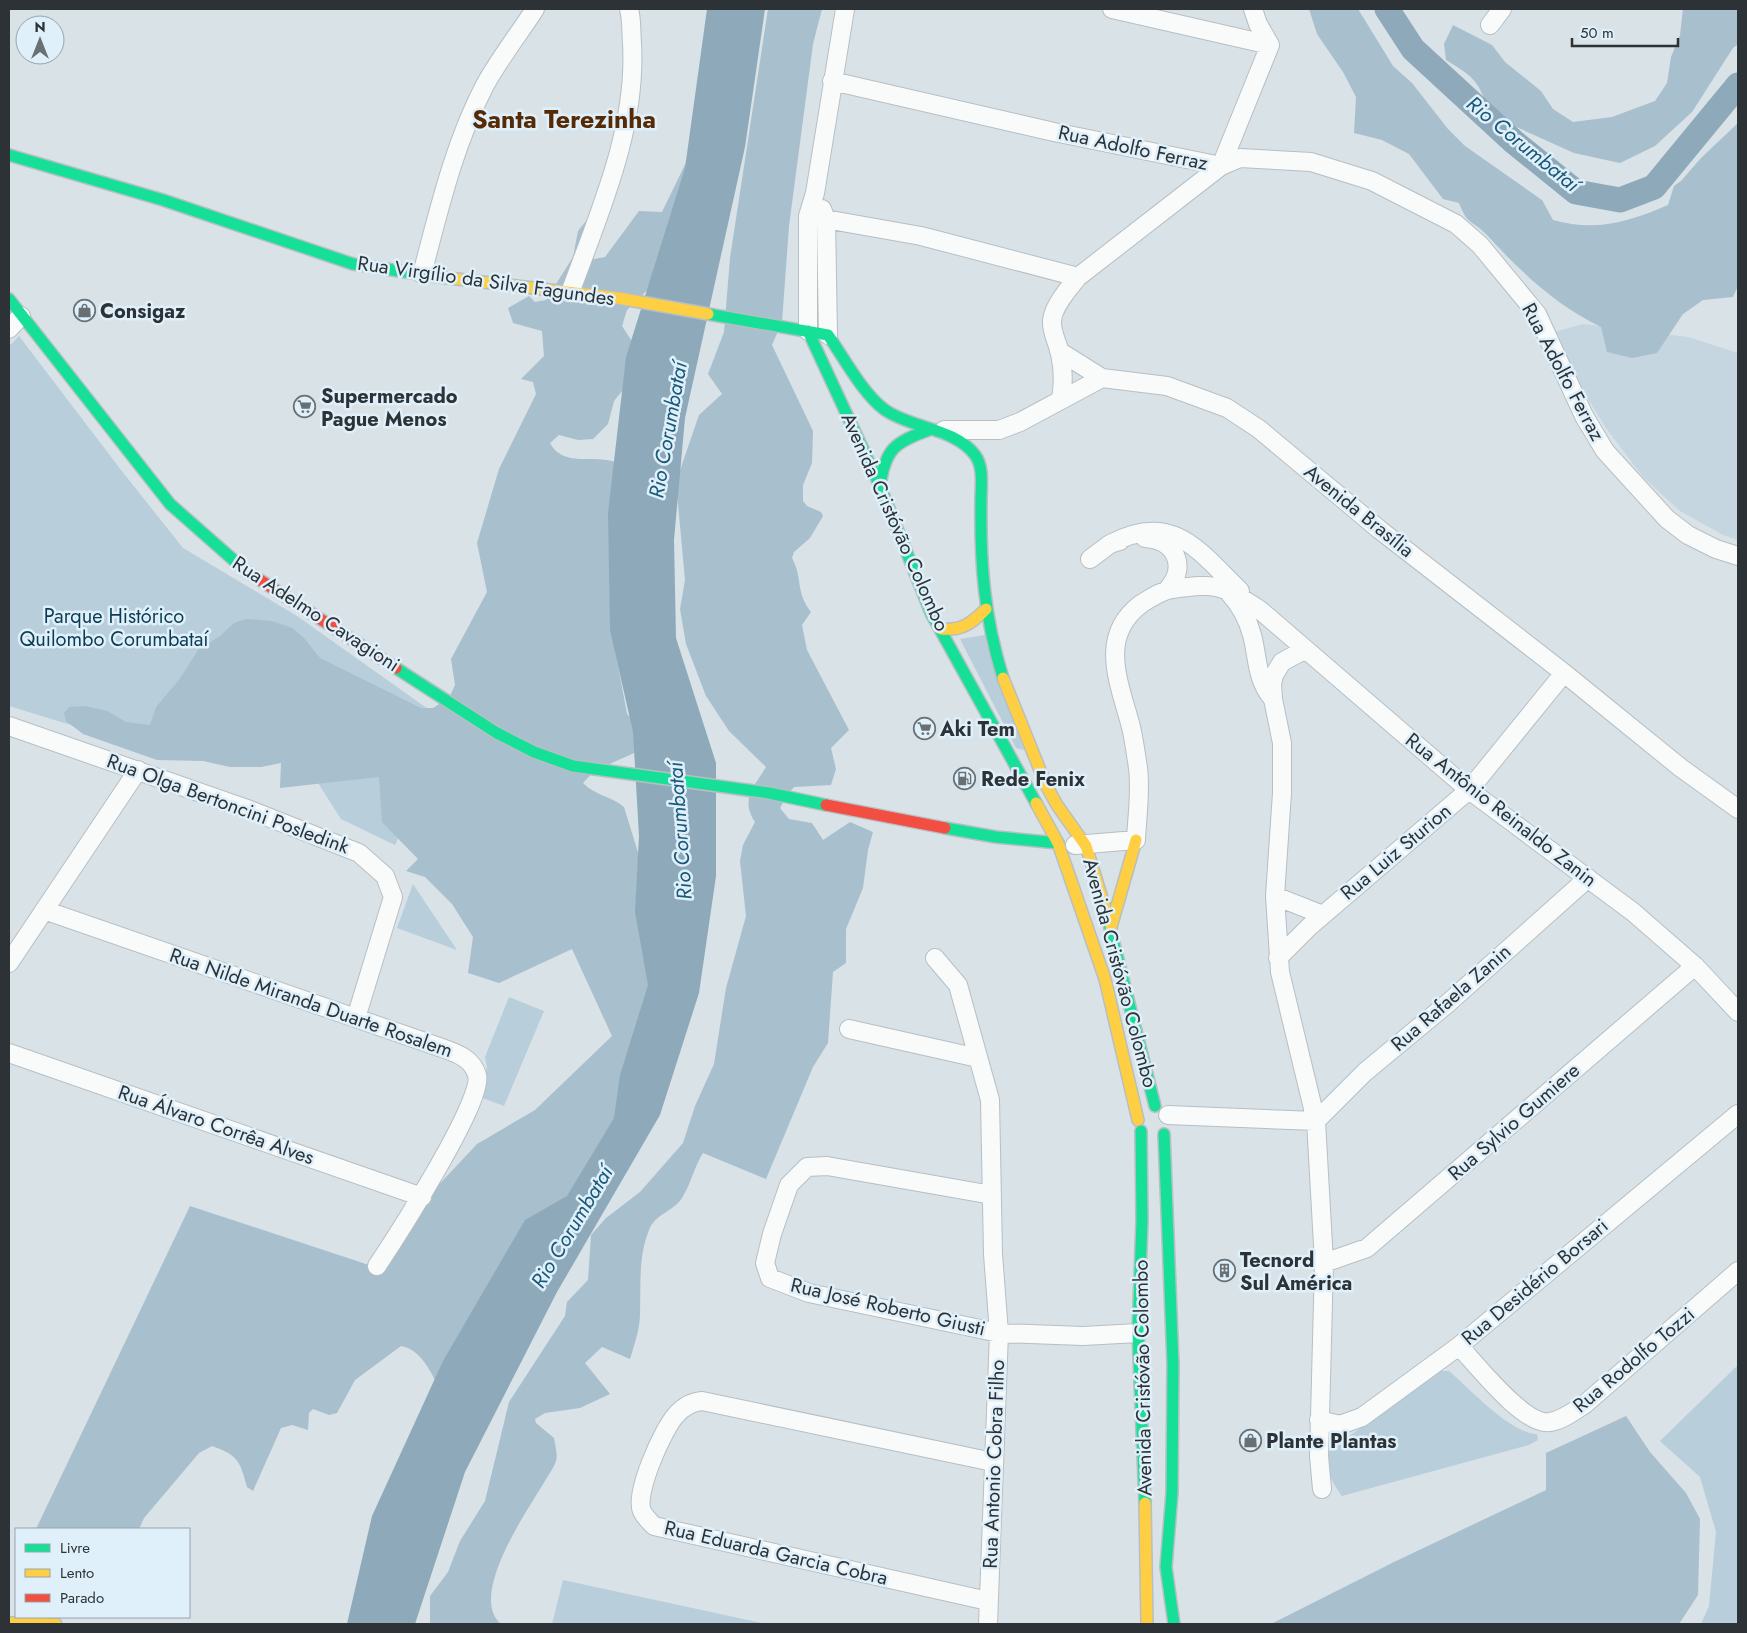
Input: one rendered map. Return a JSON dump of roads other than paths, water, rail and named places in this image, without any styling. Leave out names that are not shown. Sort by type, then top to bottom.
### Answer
[{"type":"main road","name":"Rua Virgílio da Silva Fagundes","points":[[9,155],[163,200],[352,264],[618,298],[828,335]]},
{"type":"main road","name":"Rua Adelmo Cavagioni","points":[[9,299],[170,504],[238,566],[497,733],[534,752],[573,766],[627,776],[769,793],[866,814],[996,837],[1058,843]]},
{"type":"main road","name":"Avenida Cristóvão Colombo","points":[[808,331],[880,486],[932,613],[1038,810],[1058,843],[1105,979],[1140,1126],[1142,1220],[1138,1333],[1148,1589],[1146,1624]]},
{"type":"main road","name":"Avenida Cristóvão Colombo","points":[[828,335],[874,401],[887,411],[929,430],[958,438],[976,456],[981,471],[980,557],[986,609],[1003,678],[1046,785],[1057,805],[1086,846],[1111,928],[1161,1111]]},
{"type":"main road","points":[[880,486],[882,465],[892,447],[905,438],[929,430]]},
{"type":"main road","points":[[941,629],[957,630],[968,627],[986,609]]},
{"type":"main road","points":[[996,837],[1026,825],[1038,810],[1040,786],[1037,761]]},
{"type":"main road","points":[[1111,928],[1136,840]]},
{"type":"main road","points":[[1145,1109],[1161,1111],[1169,1125],[1164,1134],[1154,1138],[1140,1126],[1145,1109]]},
{"type":"main road","name":"Avenida Cristóvão Colombo","points":[[1164,1134],[1173,1364],[1172,1493],[1166,1567],[1174,1624]]},
{"type":"main road","points":[[9,1623],[56,1624]]},
{"type":"street","points":[[422,274],[447,182],[465,127],[485,84],[535,9]]},
{"type":"street","name":"Avenida Cristóvão Colombo","points":[[808,331],[808,216],[815,193],[845,9]]},
{"type":"street","points":[[1112,9],[1270,45]]},
{"type":"street","points":[[1253,9],[1258,24],[1270,45]]},
{"type":"street","points":[[1490,26],[1502,9]]},
{"type":"street","points":[[570,293],[608,189],[624,135],[634,75],[627,10]]},
{"type":"street","points":[[1060,400],[1064,375],[1052,321],[1067,290],[1078,277],[1220,166],[1270,45]]},
{"type":"street","name":"Rua Adolfo Ferraz","points":[[832,81],[1054,132],[1220,166],[1240,158],[1311,162],[1372,181],[1456,224],[1480,245],[1538,314],[1584,416],[1605,451],[1667,520],[1688,535],[1738,556]]},
{"type":"street","points":[[815,193],[826,220],[828,335]]},
{"type":"street","points":[[808,216],[922,236],[1078,277]]},
{"type":"street","points":[[9,329],[21,316]]},
{"type":"street","points":[[1059,351],[1102,378]]},
{"type":"street","points":[[929,430],[999,430],[1020,422],[1102,378]]},
{"type":"street","name":"Avenida Brasília","points":[[1102,378],[1167,386],[1227,408],[1243,418],[1259,429],[1380,530],[1564,673],[1681,768],[1738,809]]},
{"type":"street","name":"Rua Antônio Reinaldo Zanin","points":[[1090,559],[1126,535],[1144,530],[1156,530],[1181,538],[1304,650],[1469,790],[1633,912],[1696,966],[1738,1012]]},
{"type":"street","name":"Rua Antônio Reinaldo Zanin","points":[[1110,544],[1139,538],[1158,540],[1167,545],[1173,552],[1178,565],[1176,578],[1167,590]]},
{"type":"street","name":"Rua Antônio Reinaldo Zanin","points":[[1136,840],[1138,770],[1131,727],[1116,679],[1115,650],[1121,628],[1134,609],[1167,590],[1203,585],[1224,588],[1260,610]]},
{"type":"street","points":[[1224,588],[1237,603],[1249,625],[1262,682],[1273,699]]},
{"type":"street","points":[[1304,650],[1286,658],[1277,669],[1272,684],[1273,699],[1282,743],[1282,793],[1275,896],[1278,958],[1316,1120],[1324,1263],[1320,1420],[1322,1489]]},
{"type":"street","name":"Rua Luiz Sturion","points":[[1278,958],[1322,915],[1469,790],[1564,673]]},
{"type":"street","name":"Rua Olga Bertoncini Posledink","points":[[9,726],[138,770],[359,852],[385,876],[393,897],[356,1018]]},
{"type":"street","points":[[9,963],[138,770]]},
{"type":"street","points":[[1058,843],[1086,846],[1136,840]]},
{"type":"street","name":"Rua Rafaela Zanin","points":[[1316,1120],[1366,1072],[1588,878]]},
{"type":"street","name":"Rua Luiz Sturion","points":[[1275,896],[1322,915]]},
{"type":"street","name":"Rua Nilde Miranda Duarte Rosalem","points":[[44,910],[461,1055],[472,1065],[477,1075],[476,1090],[467,1111],[422,1197],[377,1266]]},
{"type":"street","name":"Rua Antonio Cobra Filho","points":[[934,958],[958,985],[990,1100],[993,1254],[999,1333],[988,1624]]},
{"type":"street","name":"Rua Sylvio Gumiere","points":[[1324,1263],[1366,1248],[1696,966]]},
{"type":"street","points":[[849,1029],[978,1058]]},
{"type":"street","name":"Rua Álvaro Corrêa Alves","points":[[9,1054],[422,1197]]},
{"type":"street","points":[[1161,1111],[1316,1120]]},
{"type":"street","name":"Rua Desidério Borsari","points":[[1320,1420],[1340,1424],[1362,1417],[1459,1346],[1738,1114]]},
{"type":"street","name":"Rua José Roberto Giusti","points":[[992,1195],[827,1166],[807,1167],[789,1185],[772,1234],[765,1263],[770,1278],[809,1293],[999,1333],[1082,1336],[1138,1333]]},
{"type":"street","name":"Rua Rodolfo Tozzi","points":[[1459,1346],[1520,1409],[1532,1418],[1549,1423],[1568,1416],[1585,1404],[1738,1271]]},
{"type":"street","name":"Rua Eduarda Garcia Cobra","points":[[988,1601],[654,1526],[641,1511],[641,1496],[653,1456],[675,1416],[691,1402],[702,1401],[993,1462]]},
{"type":"water","points":[[707,9],[765,9],[745,147],[685,418],[674,540],[676,638],[716,763],[716,876],[699,993],[660,1115],[557,1292],[465,1472],[415,1624],[347,1624],[372,1516],[443,1361],[525,1220],[567,1196],[614,1118],[620,1075],[648,985],[635,912],[639,836],[633,732],[610,630],[608,513],[626,357],[685,168]]},
{"type":"waterway","name":"Rio Corumbataí","points":[[1387,9],[1413,49],[1514,142],[1576,192],[1620,200],[1654,187],[1738,85]]},
{"type":"place","name":"Consigaz","points":[[84,311]]},
{"type":"place","name":"Supermercado Pague Menos","points":[[305,407]]},
{"type":"place","name":"Aki Tem","points":[[924,729]]},
{"type":"place","name":"Rede Fenix","points":[[965,779]]},
{"type":"place","name":"Tecnord Sul América","points":[[1224,1271]]},
{"type":"place","name":"Plante Plantas","points":[[1250,1441]]},
{"type":"district","name":"Santa Terezinha","points":[[564,119]]},
{"type":"park label","name":"Parque Histórico Quilombo Corumbataí","points":[[114,628]]}]
